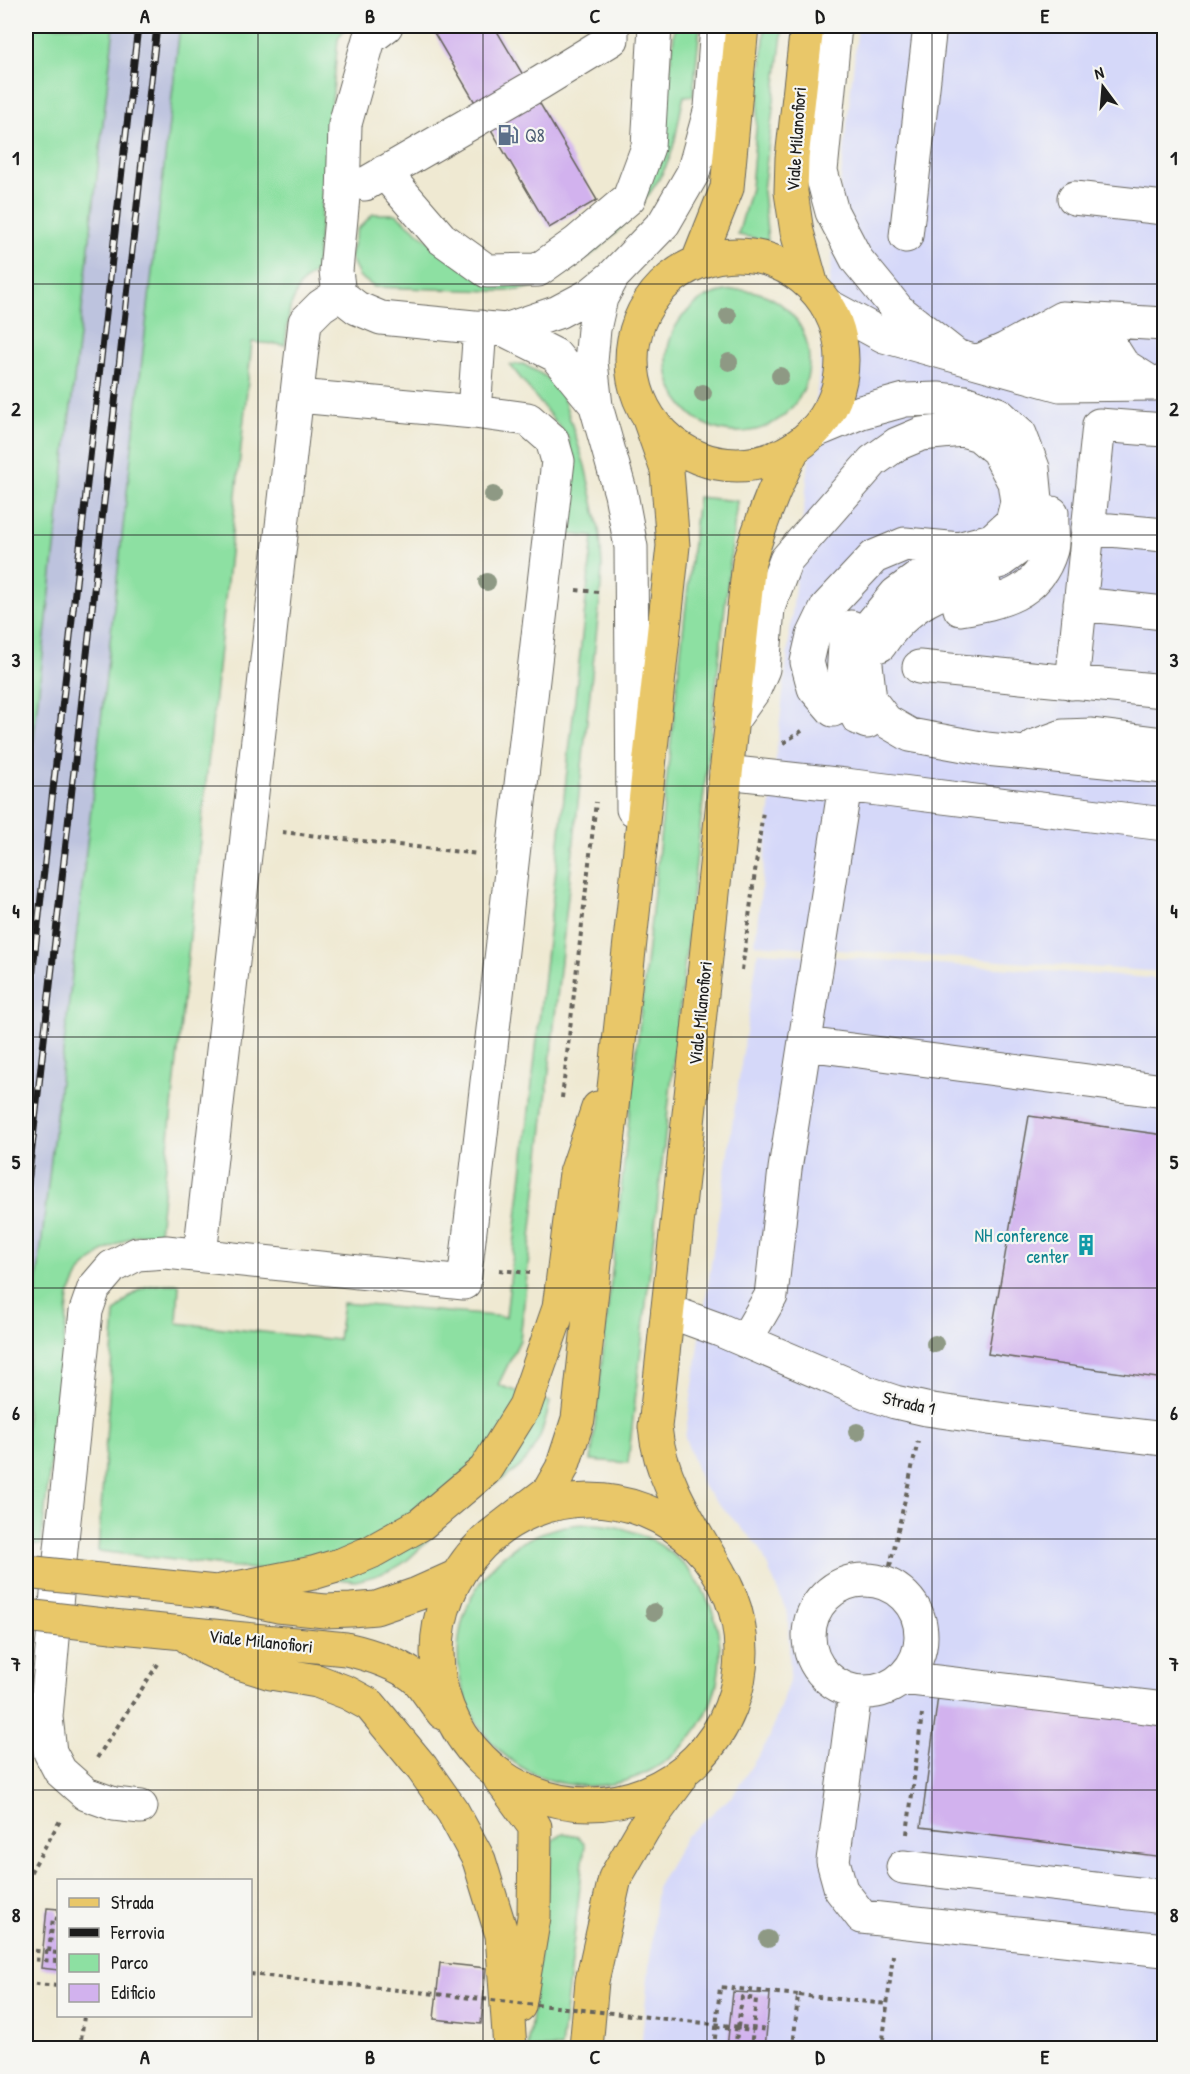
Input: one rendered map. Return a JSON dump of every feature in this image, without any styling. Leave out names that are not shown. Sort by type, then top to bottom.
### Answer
[{"type":"main road","points":[[698,261],[727,188],[742,26]]},
{"type":"main road","name":"Viale Milanofiori","points":[[807,26],[790,192],[797,232],[820,296]]},
{"type":"main road","points":[[511,2049],[534,1917],[535,1827],[498,1775],[475,1754],[461,1737],[446,1706],[436,1663],[436,1645],[442,1611],[455,1577],[472,1554],[497,1531],[549,1491],[562,1468],[578,1419],[673,546],[667,470],[650,419],[634,385],[632,348],[642,311],[665,282],[698,261],[738,254],[778,262],[820,296],[840,337],[842,371],[832,404],[804,440],[765,461],[732,465],[700,459],[672,443],[650,419]]},
{"type":"main road","name":"Viale Milanofiori","points":[[719,1573],[663,1470],[656,1445],[655,1427],[749,562],[767,506],[804,440]]},
{"type":"main road","points":[[216,1592],[313,1573],[371,1552],[421,1524],[485,1470],[525,1406],[559,1308],[576,1173],[618,1047]]},
{"type":"main road","points":[[497,1531],[548,1505],[571,1501],[615,1502],[644,1510],[666,1521],[701,1549],[719,1573],[736,1612],[741,1642],[740,1671],[734,1699],[723,1725],[644,1828],[615,1878],[592,1981],[586,2049]]},
{"type":"main road","name":"Viale Milanofiori","points":[[26,1572],[216,1592],[278,1606],[325,1611],[376,1608],[455,1577]]},
{"type":"main road","name":"Viale Milanofiori","points":[[26,1616],[346,1649],[368,1654],[390,1663],[418,1681],[461,1737]]},
{"type":"main road","points":[[183,1633],[199,1645],[236,1662],[271,1673],[317,1681],[348,1693],[370,1705],[422,1768],[453,1812],[479,1860],[502,1935],[511,2049]]},
{"type":"main road","points":[[498,1775],[528,1792],[561,1802],[585,1805],[611,1803],[635,1797],[655,1789],[690,1766]]},
{"type":"street","points":[[386,26],[369,39],[345,124],[336,271],[339,294],[357,308],[381,318],[492,328],[558,312],[590,295],[613,276],[664,223],[693,173],[711,108],[717,26]]},
{"type":"street","points":[[342,197],[612,39],[612,26]]},
{"type":"street","points":[[384,172],[441,238],[487,271],[538,270],[576,243],[629,198],[648,147],[655,26]]},
{"type":"street","points":[[835,26],[821,171],[832,212],[857,260],[898,310],[980,355],[1060,385],[1159,383]]},
{"type":"street","points":[[906,236],[930,26]]},
{"type":"street","points":[[1074,198],[1164,208]]},
{"type":"street","points":[[613,276],[601,298],[594,329],[591,362],[596,406],[621,494],[631,547],[634,903]]},
{"type":"street","points":[[200,1255],[305,322],[321,306],[339,294]]},
{"type":"street","points":[[820,296],[884,336],[980,355],[1123,365],[1159,383]]},
{"type":"street","points":[[980,355],[1062,318],[1164,324]]},
{"type":"street","points":[[1113,321],[1144,344],[1164,346]]},
{"type":"street","points":[[492,328],[555,356],[596,406]]},
{"type":"street","points":[[474,412],[492,328]]},
{"type":"street","points":[[1041,329],[1107,340],[1123,365]]},
{"type":"street","points":[[141,1807],[114,1804],[86,1794],[60,1771],[50,1752],[46,1717],[60,1549],[86,1311],[94,1288],[112,1267],[137,1254],[166,1251],[465,1275],[558,461],[552,441],[528,419],[298,396]]},
{"type":"street","points":[[804,440],[861,412],[905,400],[938,399],[964,402],[998,414],[1020,434],[1045,476],[1052,513],[1051,548],[1041,574],[1017,594],[988,604],[956,610],[931,622],[895,653],[874,714],[851,723],[833,710],[814,688],[807,662],[818,594],[833,566],[871,545],[905,544],[960,549]]},
{"type":"street","points":[[1072,683],[1099,425],[1164,430]]},
{"type":"street","points":[[731,722],[754,690],[762,669],[768,608],[786,560],[873,461],[897,444],[921,434],[962,430],[979,435],[997,450],[1014,482],[1017,502],[1012,522],[992,540],[960,549],[926,553],[898,566],[861,603],[839,620],[825,638],[823,679],[833,710]]},
{"type":"street","points":[[874,714],[865,655],[872,623],[896,594],[922,575],[967,565],[999,562],[1025,543],[1037,510],[1033,468],[1020,434]]},
{"type":"street","points":[[1088,528],[1164,536]]},
{"type":"street","points":[[861,603],[845,644],[843,679],[858,717],[874,714],[910,735],[986,749],[1164,767]]},
{"type":"street","points":[[1080,604],[1164,613]]},
{"type":"street","points":[[919,667],[1164,691]]},
{"type":"street","points":[[1019,752],[1063,736],[1092,735],[1164,744]]},
{"type":"street","points":[[726,772],[1164,824]]},
{"type":"street","points":[[745,1341],[771,1296],[785,1169],[845,785]]},
{"type":"street","points":[[806,1044],[1164,1091]]},
{"type":"street","name":"Strada 1","points":[[668,1311],[868,1393],[926,1409],[1164,1439]]},
{"type":"street","points":[[868,1579],[886,1584],[902,1594],[914,1608],[921,1626],[921,1645],[915,1663],[903,1678],[889,1688],[872,1692],[855,1692],[837,1686],[822,1674],[812,1658],[808,1639],[810,1620],[819,1603],[832,1590],[849,1582],[868,1579]]},
{"type":"street","points":[[903,1678],[1164,1709]]},
{"type":"street","points":[[855,1692],[833,1862],[841,1890],[862,1917],[1164,1950]]},
{"type":"street","points":[[903,1867],[1164,1897]]},
{"type":"path","points":[[775,748],[833,710]]},
{"type":"path","points":[[562,1099],[597,794]]},
{"type":"path","points":[[249,829],[512,858]]},
{"type":"path","points":[[465,1275],[532,1274]]},
{"type":"path","points":[[886,1584],[926,1409]]},
{"type":"path","points":[[154,1657],[165,1667]]},
{"type":"path","points":[[26,1880],[79,1788],[159,1662]]},
{"type":"path","points":[[49,1952],[53,1918],[57,1919]]},
{"type":"path","points":[[26,1950],[57,1953]]},
{"type":"path","points":[[26,1959],[57,1961]]},
{"type":"path","points":[[252,1974],[769,2030]]},
{"type":"path","points":[[26,1983],[57,1986]]},
{"type":"path","points":[[714,2049],[720,1987],[888,2004]]},
{"type":"path","points":[[793,2049],[798,1995]]},
{"type":"path","points":[[735,2049],[742,1997],[756,1999],[751,2049]]},
{"type":"path","points":[[489,2008],[490,1998]]},
{"type":"path","points":[[80,2049],[84,2017]]},
{"type":"path","points":[[716,2027],[753,2031]]},
{"type":"shaded area","points":[[114,26],[180,26],[26,1379],[26,804]]},
{"type":"shaded area","points":[[858,26],[1164,26],[1164,972],[755,944]]},
{"type":"shaded area","points":[[758,952],[1164,979],[1164,2048],[641,2048],[657,1887],[686,1836],[733,1795],[769,1739],[790,1678],[788,1615],[760,1548],[703,1487],[685,1438]]},
{"type":"green space","points":[[26,26],[114,26],[26,804]]},
{"type":"green space","points":[[180,26],[346,26],[338,39],[316,271],[300,285],[290,308],[285,345],[252,342],[159,1233],[133,1236],[102,1252],[81,1271],[69,1296],[41,1545],[26,1544],[26,1379]]},
{"type":"green space","points":[[675,26],[700,26],[693,96],[684,96],[671,154],[649,194],[615,234],[595,252],[553,280],[516,290],[374,287],[359,276],[350,256],[357,230],[373,214],[396,214],[441,251],[480,277],[580,245],[663,132]]},
{"type":"green space","points":[[765,26],[783,26],[763,191],[768,241],[738,235],[751,188]]},
{"type":"green space","points":[[738,290],[765,296],[788,311],[803,334],[809,361],[803,388],[788,411],[765,426],[738,432],[711,426],[688,411],[673,388],[667,361],[673,334],[688,311],[711,296]]},
{"type":"green space","points":[[523,364],[545,376],[561,391],[585,466],[600,534],[602,567],[520,1340],[498,1385],[550,1402],[541,1433],[520,1467],[463,1503],[406,1561],[368,1578],[355,1581],[98,1551],[115,1313],[136,1292],[158,1284],[179,1284],[177,1323],[338,1340],[343,1303],[506,1317],[593,537],[567,534],[569,439],[510,365]]},
{"type":"green space","points":[[698,497],[737,501],[628,1463],[591,1460]]},
{"type":"green space","points":[[576,1524],[602,1524],[627,1529],[651,1539],[682,1562],[705,1593],[715,1617],[720,1655],[715,1693],[705,1717],[682,1748],[651,1771],[627,1781],[602,1786],[576,1786],[551,1781],[527,1771],[506,1757],[487,1738],[473,1717],[463,1693],[458,1668],[458,1642],[463,1617],[473,1593],[487,1572],[506,1553],[527,1539],[551,1529]]},
{"type":"green space","points":[[563,1833],[578,1836],[585,1844],[561,2048],[528,2048],[553,1839]]},
{"type":"building","points":[[430,26],[494,26],[597,200],[549,228]]},
{"type":"building","name":"NH conference center","points":[[1029,1116],[1164,1135],[1164,1379],[988,1354]]},
{"type":"building","points":[[938,1696],[1164,1724],[1164,1857],[921,1827]]},
{"type":"building","points":[[47,1908],[57,1909],[57,1970],[41,1968]]},
{"type":"building","points":[[440,1963],[486,1968],[481,2024],[434,2019]]},
{"type":"building","points":[[733,1992],[770,1994],[765,2048],[727,2048]]},
{"type":"railway","points":[[26,1032],[138,26]]},
{"type":"railway","points":[[26,1201],[157,26]]},
{"type":"place","name":"Q8","points":[[508,135]]},
{"type":"place","name":"NH conference center","points":[[1086,1245]]}]
